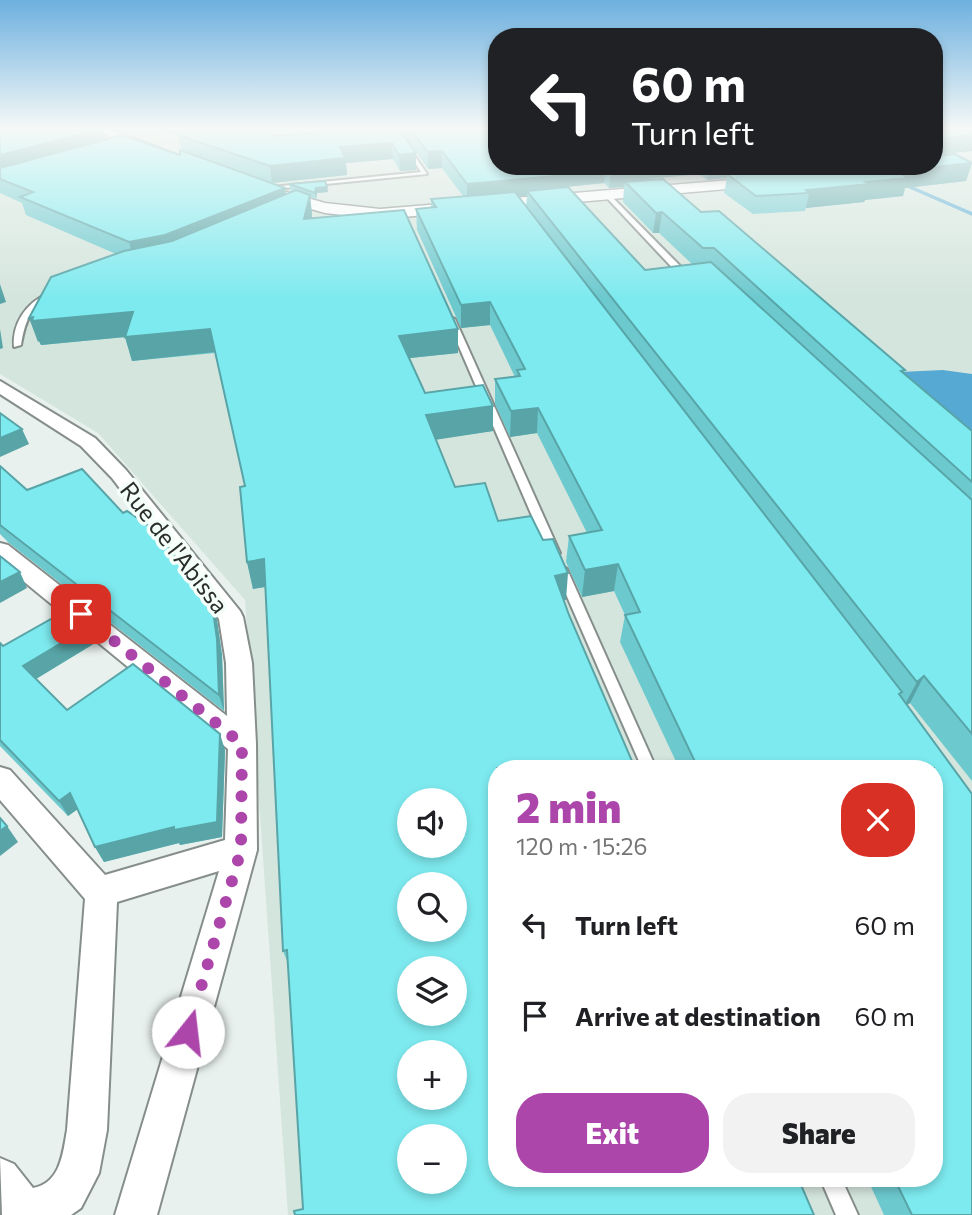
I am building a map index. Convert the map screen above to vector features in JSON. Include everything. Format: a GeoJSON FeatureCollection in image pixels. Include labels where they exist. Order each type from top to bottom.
{"type":"FeatureCollection","features":[{"type":"Feature","properties":{"kind":"street"},"geometry":{"type":"LineString","coordinates":[[255,186],[298,207],[407,219],[720,186]]}},
{"type":"Feature","properties":{"kind":"street","name":"Rue de l'Abissa"},"geometry":{"type":"LineString","coordinates":[[0,386],[88,442],[119,474],[231,617],[239,663],[242,744],[241,850],[136,1215]]}},
{"type":"Feature","properties":{"kind":"street"},"geometry":{"type":"LineString","coordinates":[[0,550],[242,744]]}},
{"type":"Feature","properties":{"kind":"street"},"geometry":{"type":"LineString","coordinates":[[0,779],[95,888],[98,979],[87,1130],[79,1173],[66,1193],[40,1210],[0,1178]]}},
{"type":"Feature","properties":{"kind":"street"},"geometry":{"type":"LineString","coordinates":[[95,888],[241,850]]}},
{"type":"Feature","properties":{"kind":"lane"},"geometry":{"type":"LineString","coordinates":[[608,196],[683,276],[694,275]]}},
{"type":"Feature","properties":{"kind":"lane"},"geometry":{"type":"LineString","coordinates":[[17,345],[20,326],[26,312],[42,298],[54,295]]}},
{"type":"Feature","properties":{"kind":"lane"},"geometry":{"type":"LineString","coordinates":[[449,314],[645,760]]}},
{"type":"Feature","properties":{"kind":"lane"},"geometry":{"type":"LineString","coordinates":[[834,1187],[846,1215]]}},
{"type":"Feature","properties":{"kind":"shaded area"},"geometry":{"type":"Polygon","coordinates":[[[0,186],[972,186],[972,374],[943,370],[972,461],[972,1215],[288,1215],[245,600],[98,433],[0,374],[0,186]]]}},
{"type":"Feature","properties":{"kind":"water"},"geometry":{"type":"Polygon","coordinates":[[[943,370],[972,374],[972,461],[900,372],[943,370]]]}},
{"type":"Feature","properties":{"kind":"building"},"geometry":{"type":"Polygon","coordinates":[[[17,186],[279,186],[285,188],[165,235],[129,242],[20,197],[33,192],[17,186]]]}},
{"type":"Feature","properties":{"kind":"building"},"geometry":{"type":"Polygon","coordinates":[[[294,186],[327,186],[316,188],[315,193],[294,186]]]}},
{"type":"Feature","properties":{"kind":"building"},"geometry":{"type":"Polygon","coordinates":[[[629,186],[671,186],[701,212],[719,211],[972,431],[972,482],[714,248],[703,248],[662,212],[656,213],[629,186]]]}},
{"type":"Feature","properties":{"kind":"building"},"geometry":{"type":"Polygon","coordinates":[[[742,186],[852,186],[806,190],[809,193],[756,196],[742,186]]]}},
{"type":"Feature","properties":{"kind":"building"},"geometry":{"type":"Polygon","coordinates":[[[568,187],[645,270],[711,262],[972,500],[972,734],[924,676],[917,682],[527,191],[568,187]]]}},
{"type":"Feature","properties":{"kind":"building"},"geometry":{"type":"Polygon","coordinates":[[[296,190],[310,195],[304,219],[404,210],[458,329],[399,336],[425,393],[483,385],[493,406],[426,415],[455,487],[485,483],[498,521],[531,516],[543,540],[553,539],[568,573],[555,576],[632,760],[488,760],[488,1187],[802,1187],[814,1215],[295,1215],[294,1211],[303,1209],[287,950],[283,951],[264,559],[247,562],[240,487],[245,486],[210,329],[125,337],[133,312],[32,321],[33,317],[29,318],[51,277],[124,251],[172,241],[296,190]]]}},
{"type":"Feature","properties":{"kind":"building"},"geometry":{"type":"Polygon","coordinates":[[[515,192],[902,692],[899,694],[972,794],[972,1215],[912,1215],[898,1187],[943,1187],[943,760],[694,760],[625,615],[640,612],[618,564],[585,570],[569,536],[602,530],[538,408],[511,411],[495,379],[520,376],[517,370],[525,369],[490,302],[461,305],[416,209],[436,207],[431,199],[515,192]]]}},
{"type":"Feature","properties":{"kind":"building"},"geometry":{"type":"Polygon","coordinates":[[[0,413],[22,429],[0,438],[0,413]]]}},
{"type":"Feature","properties":{"kind":"building"},"geometry":{"type":"Polygon","coordinates":[[[0,466],[27,490],[82,469],[123,513],[127,511],[155,530],[212,604],[217,639],[219,695],[0,525],[0,466]]]}},
{"type":"Feature","properties":{"kind":"building"},"geometry":{"type":"Polygon","coordinates":[[[0,556],[20,572],[0,582],[0,556]]]}},
{"type":"Feature","properties":{"kind":"building"},"geometry":{"type":"Polygon","coordinates":[[[67,610],[88,627],[23,666],[67,710],[133,664],[220,734],[217,822],[174,830],[174,827],[95,847],[70,793],[59,801],[0,740],[0,643],[3,646],[67,610]]]}},
{"type":"Feature","properties":{"kind":"building"},"geometry":{"type":"Polygon","coordinates":[[[0,818],[7,826],[0,831],[0,818]]]}},
{"type":"Feature","properties":{"kind":"waterway"},"geometry":{"type":"LineString","coordinates":[[907,186],[972,214]]}},
{"type":"Feature","properties":{"kind":"route"},"geometry":{"type":"LineString","coordinates":[[81,614],[242,744],[241,850],[188,1032]]}}]}
